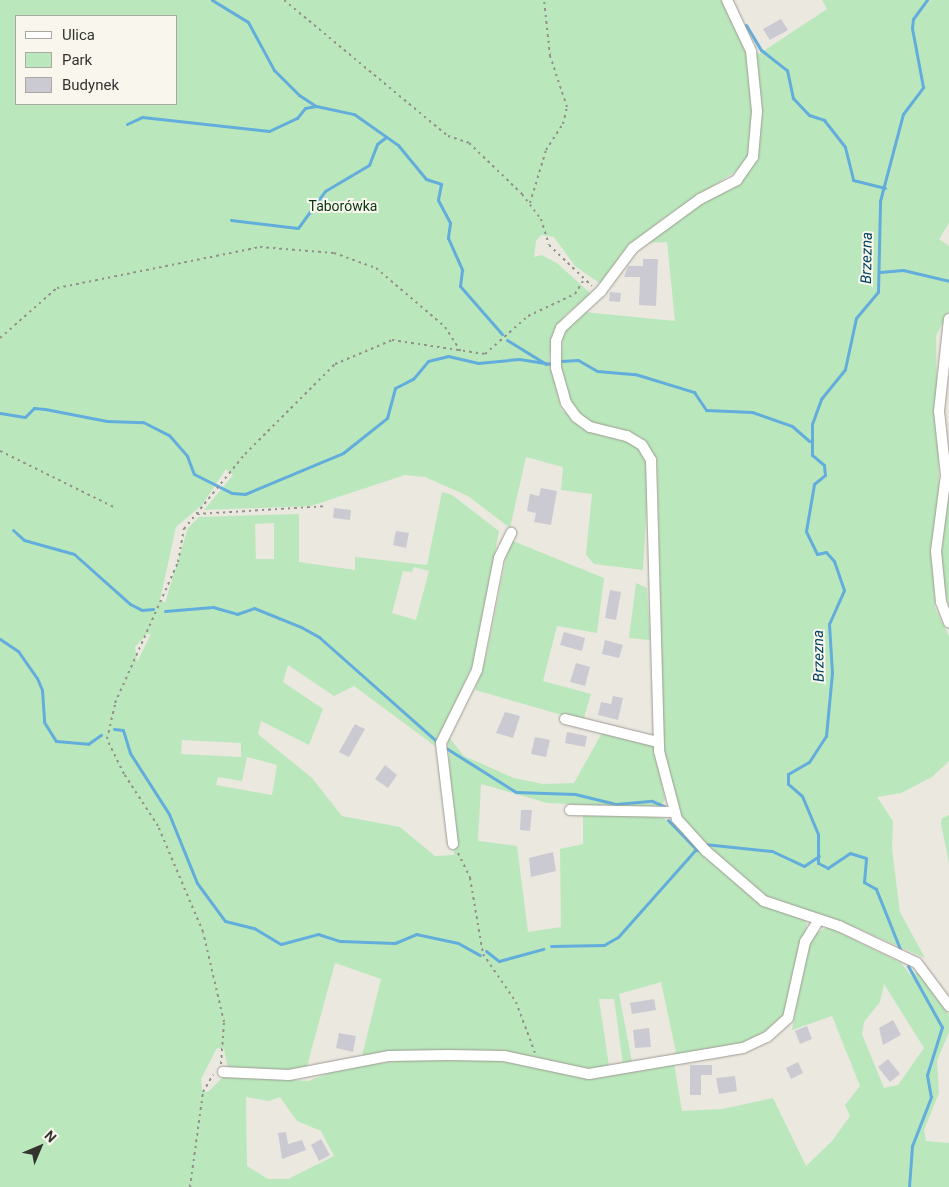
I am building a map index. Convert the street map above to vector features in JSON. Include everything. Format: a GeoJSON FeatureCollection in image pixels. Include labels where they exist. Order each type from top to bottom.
{"type":"FeatureCollection","features":[{"type":"Feature","properties":{"kind":"street"},"geometry":{"type":"LineString","coordinates":[[727,0],[751,51],[758,111],[753,158],[737,180],[643,239],[601,292],[561,328],[556,341],[556,368],[566,404],[576,417],[590,426],[627,436],[642,445],[651,460],[658,742],[673,812],[706,851],[764,901],[858,933],[917,963],[949,1006]]}},
{"type":"Feature","properties":{"kind":"street"},"geometry":{"type":"LineString","coordinates":[[949,319],[939,411],[946,475],[936,551],[941,602],[949,623]]}},
{"type":"Feature","properties":{"kind":"street"},"geometry":{"type":"LineString","coordinates":[[453,844],[441,743],[476,670],[499,558],[511,533]]}},
{"type":"Feature","properties":{"kind":"street"},"geometry":{"type":"LineString","coordinates":[[565,719],[658,742]]}},
{"type":"Feature","properties":{"kind":"street"},"geometry":{"type":"LineString","coordinates":[[570,810],[673,812]]}},
{"type":"Feature","properties":{"kind":"street"},"geometry":{"type":"LineString","coordinates":[[223,1072],[289,1075],[361,1060],[418,1055],[504,1056],[571,1073],[611,1072],[758,1043],[788,1018],[805,942],[819,920]]}},
{"type":"Feature","properties":{"kind":"path"},"geometry":{"type":"LineString","coordinates":[[284,0],[448,136],[469,143],[530,203],[549,245],[583,281],[601,292]]}},
{"type":"Feature","properties":{"kind":"path"},"geometry":{"type":"LineString","coordinates":[[530,203],[546,150],[563,124],[567,107],[550,56],[544,0]]}},
{"type":"Feature","properties":{"kind":"path"},"geometry":{"type":"LineString","coordinates":[[0,338],[57,288],[260,246],[334,253],[376,268],[445,327],[462,353]]}},
{"type":"Feature","properties":{"kind":"path"},"geometry":{"type":"LineString","coordinates":[[190,1187],[203,1092],[210,1077],[223,1072],[219,1058],[224,1022],[203,932],[158,826],[107,739],[115,703],[178,562],[184,529],[245,454],[335,364],[392,340],[462,353],[491,350],[528,316],[575,294],[583,281]]}},
{"type":"Feature","properties":{"kind":"path"},"geometry":{"type":"LineString","coordinates":[[0,451],[114,507]]}},
{"type":"Feature","properties":{"kind":"path"},"geometry":{"type":"LineString","coordinates":[[197,514],[326,506]]}},
{"type":"Feature","properties":{"kind":"path"},"geometry":{"type":"LineString","coordinates":[[453,844],[470,878],[484,954],[516,1002],[539,1064]]}},
{"type":"Feature","properties":{"kind":"green space","name":"Taborówka"},"geometry":{"type":"Polygon","coordinates":[[[0,0],[722,0],[745,45],[759,54],[827,9],[822,0],[949,0],[949,223],[939,239],[949,246],[949,311],[936,336],[939,490],[933,562],[935,608],[949,636],[949,761],[932,777],[901,793],[877,797],[893,821],[892,849],[900,912],[925,958],[850,925],[769,899],[700,839],[677,811],[664,763],[657,459],[641,438],[588,421],[573,409],[560,367],[564,330],[584,312],[675,321],[667,242],[643,243],[698,203],[738,182],[752,167],[742,167],[665,217],[629,245],[601,284],[575,266],[554,237],[541,235],[536,241],[534,257],[542,255],[558,264],[591,294],[565,315],[554,336],[549,358],[561,409],[589,430],[637,445],[645,455],[649,469],[643,570],[594,564],[586,555],[592,494],[561,490],[563,467],[526,457],[510,528],[468,496],[425,477],[405,475],[311,506],[204,510],[233,475],[226,469],[202,505],[176,527],[160,600],[165,603],[188,528],[199,517],[299,514],[299,562],[355,570],[355,557],[427,565],[442,492],[452,495],[499,531],[475,660],[435,746],[354,686],[334,696],[288,665],[283,682],[323,709],[309,745],[261,721],[258,734],[312,778],[342,816],[400,827],[435,856],[454,855],[448,736],[464,756],[514,778],[543,784],[574,783],[603,731],[655,745],[665,800],[659,808],[547,803],[481,784],[478,841],[517,846],[528,932],[561,927],[560,849],[583,844],[583,811],[664,818],[756,901],[805,920],[807,925],[783,1017],[766,1035],[733,1046],[668,1057],[676,1052],[661,982],[619,994],[633,1067],[588,1071],[541,1061],[507,1060],[594,1079],[674,1063],[682,1111],[722,1109],[773,1098],[806,1166],[832,1141],[850,1116],[845,1105],[860,1086],[832,1016],[792,1030],[808,947],[814,934],[828,927],[901,963],[913,978],[913,972],[920,973],[949,1015],[949,1032],[937,1061],[939,1093],[924,1130],[926,1141],[949,1143],[949,1187],[0,1187],[0,0]],[[274,523],[255,524],[256,559],[274,559],[274,523]],[[414,567],[412,572],[403,571],[392,613],[416,620],[429,571],[414,567]],[[147,634],[135,647],[137,662],[151,634],[147,634]],[[182,740],[181,754],[241,757],[241,743],[182,740]],[[247,757],[242,781],[218,777],[216,785],[272,795],[277,765],[247,757]],[[335,963],[306,1070],[228,1069],[224,1049],[217,1048],[201,1079],[202,1091],[208,1092],[224,1076],[308,1081],[346,1067],[407,1060],[505,1060],[362,1056],[381,979],[335,963]],[[884,984],[880,1002],[864,1022],[862,1034],[884,1088],[898,1085],[924,1048],[884,984]],[[599,999],[609,1066],[623,1064],[614,999],[599,999]],[[246,1097],[247,1166],[268,1179],[288,1179],[334,1156],[321,1131],[297,1121],[280,1097],[269,1101],[246,1097]]]}},
{"type":"Feature","properties":{"kind":"green space"},"geometry":{"type":"Polygon","coordinates":[[[949,465],[949,608],[940,566],[949,465]]]}},
{"type":"Feature","properties":{"kind":"green space"},"geometry":{"type":"Polygon","coordinates":[[[513,541],[604,578],[597,633],[557,626],[543,681],[591,694],[583,721],[475,690],[486,658],[509,544],[513,541]]]}},
{"type":"Feature","properties":{"kind":"green space"},"geometry":{"type":"Polygon","coordinates":[[[636,583],[647,588],[650,640],[629,638],[636,583]]]}},
{"type":"Feature","properties":{"kind":"green space"},"geometry":{"type":"Polygon","coordinates":[[[949,815],[949,863],[941,824],[942,818],[949,815]]]}},
{"type":"Feature","properties":{"kind":"building"},"geometry":{"type":"Polygon","coordinates":[[[781,19],[788,30],[770,40],[763,29],[781,19]]]}},
{"type":"Feature","properties":{"kind":"building"},"geometry":{"type":"Polygon","coordinates":[[[643,259],[658,259],[656,306],[639,305],[640,277],[624,277],[628,266],[643,266],[643,259]]]}},
{"type":"Feature","properties":{"kind":"building"},"geometry":{"type":"Polygon","coordinates":[[[610,292],[621,293],[620,302],[609,301],[610,292]]]}},
{"type":"Feature","properties":{"kind":"building"},"geometry":{"type":"Polygon","coordinates":[[[541,488],[557,491],[551,525],[534,522],[536,513],[527,511],[530,494],[539,496],[541,488]]]}},
{"type":"Feature","properties":{"kind":"building"},"geometry":{"type":"Polygon","coordinates":[[[334,508],[351,510],[350,520],[333,518],[334,508]]]}},
{"type":"Feature","properties":{"kind":"building"},"geometry":{"type":"Polygon","coordinates":[[[396,531],[409,533],[406,548],[393,545],[396,531]]]}},
{"type":"Feature","properties":{"kind":"building"},"geometry":{"type":"Polygon","coordinates":[[[610,590],[621,592],[616,620],[605,618],[610,590]]]}},
{"type":"Feature","properties":{"kind":"building"},"geometry":{"type":"Polygon","coordinates":[[[564,632],[585,638],[582,651],[560,645],[564,632]]]}},
{"type":"Feature","properties":{"kind":"building"},"geometry":{"type":"Polygon","coordinates":[[[605,640],[623,645],[619,658],[602,654],[605,640]]]}},
{"type":"Feature","properties":{"kind":"building"},"geometry":{"type":"Polygon","coordinates":[[[576,663],[590,667],[585,686],[570,682],[576,663]]]}},
{"type":"Feature","properties":{"kind":"building"},"geometry":{"type":"Polygon","coordinates":[[[613,696],[623,698],[618,720],[598,715],[601,702],[611,704],[613,696]]]}},
{"type":"Feature","properties":{"kind":"building"},"geometry":{"type":"Polygon","coordinates":[[[505,712],[520,716],[513,738],[496,733],[505,712]]]}},
{"type":"Feature","properties":{"kind":"building"},"geometry":{"type":"Polygon","coordinates":[[[355,724],[365,729],[349,757],[339,752],[355,724]]]}},
{"type":"Feature","properties":{"kind":"building"},"geometry":{"type":"Polygon","coordinates":[[[567,732],[587,736],[585,747],[565,743],[567,732]]]}},
{"type":"Feature","properties":{"kind":"building"},"geometry":{"type":"Polygon","coordinates":[[[535,737],[550,740],[546,757],[531,754],[535,737]]]}},
{"type":"Feature","properties":{"kind":"building"},"geometry":{"type":"Polygon","coordinates":[[[385,765],[397,775],[388,788],[375,779],[385,765]]]}},
{"type":"Feature","properties":{"kind":"building"},"geometry":{"type":"Polygon","coordinates":[[[521,810],[532,810],[530,831],[520,830],[521,810]]]}},
{"type":"Feature","properties":{"kind":"building"},"geometry":{"type":"Polygon","coordinates":[[[553,852],[556,871],[531,877],[529,858],[553,852]]]}},
{"type":"Feature","properties":{"kind":"building"},"geometry":{"type":"Polygon","coordinates":[[[654,999],[656,1010],[632,1014],[630,1003],[654,999]]]}},
{"type":"Feature","properties":{"kind":"building"},"geometry":{"type":"Polygon","coordinates":[[[893,1020],[901,1035],[883,1045],[879,1028],[893,1020]]]}},
{"type":"Feature","properties":{"kind":"building"},"geometry":{"type":"Polygon","coordinates":[[[807,1026],[812,1039],[800,1044],[795,1031],[807,1026]]]}},
{"type":"Feature","properties":{"kind":"building"},"geometry":{"type":"Polygon","coordinates":[[[649,1028],[651,1047],[635,1048],[633,1030],[649,1028]]]}},
{"type":"Feature","properties":{"kind":"building"},"geometry":{"type":"Polygon","coordinates":[[[339,1033],[356,1036],[353,1052],[336,1048],[339,1033]]]}},
{"type":"Feature","properties":{"kind":"building"},"geometry":{"type":"Polygon","coordinates":[[[888,1059],[900,1074],[890,1082],[878,1067],[888,1059]]]}},
{"type":"Feature","properties":{"kind":"building"},"geometry":{"type":"Polygon","coordinates":[[[798,1062],[803,1073],[791,1079],[786,1068],[798,1062]]]}},
{"type":"Feature","properties":{"kind":"building"},"geometry":{"type":"Polygon","coordinates":[[[690,1065],[712,1065],[712,1075],[701,1075],[701,1095],[690,1095],[690,1065]]]}},
{"type":"Feature","properties":{"kind":"building"},"geometry":{"type":"Polygon","coordinates":[[[735,1076],[737,1091],[719,1094],[716,1078],[735,1076]]]}},
{"type":"Feature","properties":{"kind":"building"},"geometry":{"type":"Polygon","coordinates":[[[286,1132],[288,1144],[302,1140],[306,1150],[282,1159],[278,1133],[286,1132]]]}},
{"type":"Feature","properties":{"kind":"building"},"geometry":{"type":"Polygon","coordinates":[[[321,1139],[330,1155],[319,1161],[311,1145],[321,1139]]]}},
{"type":"Feature","properties":{"kind":"waterway"},"geometry":{"type":"LineString","coordinates":[[212,0],[248,22],[274,70],[299,95],[316,106],[354,114],[398,145],[426,179],[441,184],[438,200],[450,223],[448,238],[462,270],[460,286],[502,334]]}},
{"type":"Feature","properties":{"kind":"waterway","name":"Brzezna"},"geometry":{"type":"LineString","coordinates":[[900,949],[876,889],[864,882],[866,858],[850,853],[828,868],[818,863],[818,834],[802,796],[788,784],[788,774],[809,762],[826,736],[832,673],[829,624],[844,590],[834,561],[826,552],[817,554],[806,531],[814,484],[825,475],[824,465],[812,455],[812,424],[821,399],[845,369],[856,318],[878,292],[880,201],[903,114],[923,87],[912,28],[913,19],[927,0]]}},
{"type":"Feature","properties":{"kind":"waterway"},"geometry":{"type":"LineString","coordinates":[[746,25],[761,50],[787,70],[793,98],[809,115],[824,120],[845,147],[853,180],[885,188]]}},
{"type":"Feature","properties":{"kind":"waterway"},"geometry":{"type":"LineString","coordinates":[[127,124],[142,117],[269,131],[297,118],[305,108],[316,106]]}},
{"type":"Feature","properties":{"kind":"waterway"},"geometry":{"type":"LineString","coordinates":[[231,220],[298,228],[325,191],[369,165],[377,144],[386,137]]}},
{"type":"Feature","properties":{"kind":"waterway"},"geometry":{"type":"LineString","coordinates":[[880,272],[903,270],[949,281]]}},
{"type":"Feature","properties":{"kind":"waterway"},"geometry":{"type":"LineString","coordinates":[[507,340],[546,364]]}},
{"type":"Feature","properties":{"kind":"waterway"},"geometry":{"type":"LineString","coordinates":[[0,413],[25,417],[34,408],[107,421],[143,422],[169,435],[187,456],[194,474],[232,493],[245,494],[343,453],[387,418],[395,388],[413,379],[428,361],[448,356],[478,363],[519,359],[550,364]]}},
{"type":"Feature","properties":{"kind":"waterway"},"geometry":{"type":"LineString","coordinates":[[561,361],[578,360],[597,371],[635,374],[694,392],[706,410],[752,412],[792,426],[809,441]]}},
{"type":"Feature","properties":{"kind":"waterway"},"geometry":{"type":"LineString","coordinates":[[13,530],[24,540],[74,554],[130,604],[142,610],[153,609]]}},
{"type":"Feature","properties":{"kind":"waterway"},"geometry":{"type":"LineString","coordinates":[[165,611],[213,607],[237,614],[254,608],[301,627],[319,637],[436,741]]}},
{"type":"Feature","properties":{"kind":"waterway"},"geometry":{"type":"LineString","coordinates":[[0,639],[18,651],[37,678],[42,690],[44,722],[56,741],[88,744],[101,735]]}},
{"type":"Feature","properties":{"kind":"waterway"},"geometry":{"type":"LineString","coordinates":[[114,729],[123,730],[130,753],[169,814],[197,883],[225,921],[254,928],[281,944],[318,934],[340,941],[395,943],[416,934],[458,943],[480,955]]}},
{"type":"Feature","properties":{"kind":"waterway"},"geometry":{"type":"LineString","coordinates":[[446,748],[516,792],[575,794],[616,804],[652,801],[664,806]]}},
{"type":"Feature","properties":{"kind":"waterway"},"geometry":{"type":"LineString","coordinates":[[668,820],[697,850]]}},
{"type":"Feature","properties":{"kind":"waterway"},"geometry":{"type":"LineString","coordinates":[[704,844],[772,851],[804,866],[819,856]]}},
{"type":"Feature","properties":{"kind":"waterway"},"geometry":{"type":"LineString","coordinates":[[551,946],[604,945],[618,937],[696,849]]}},
{"type":"Feature","properties":{"kind":"waterway"},"geometry":{"type":"LineString","coordinates":[[486,951],[499,961],[543,949]]}},
{"type":"Feature","properties":{"kind":"waterway","name":"Brzezna"},"geometry":{"type":"LineString","coordinates":[[908,966],[942,1027],[927,1075],[931,1097],[912,1146],[909,1187]]}}]}
